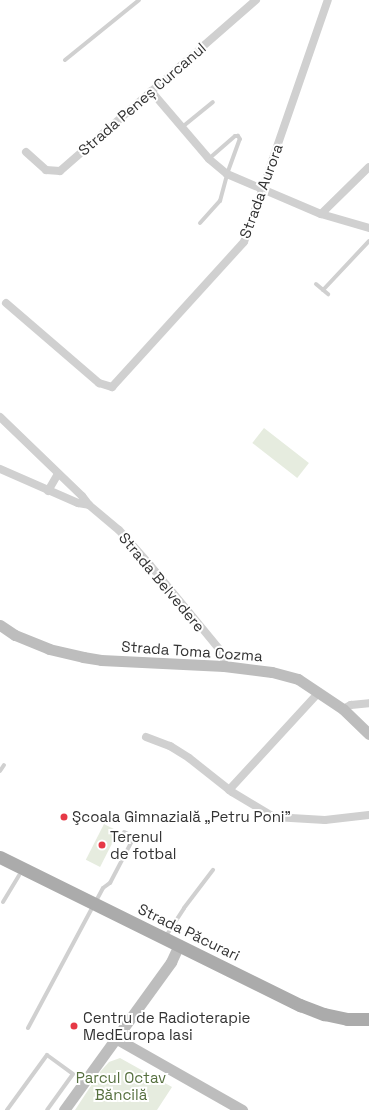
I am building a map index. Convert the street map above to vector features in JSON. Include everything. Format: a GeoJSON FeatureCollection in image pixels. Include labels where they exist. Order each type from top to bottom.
{"type":"FeatureCollection","features":[{"type":"Feature","properties":{"kind":"main road","name":"Strada Păcurari"},"geometry":{"type":"LineString","coordinates":[[0,857],[93,907],[295,1011],[321,1022],[346,1027],[369,1027]]}},
{"type":"Feature","properties":{"kind":"main road","name":"Strada Păcurari"},"geometry":{"type":"LineString","coordinates":[[0,867],[165,938],[177,949],[300,1005],[324,1014],[347,1019],[369,1019]]}},
{"type":"Feature","properties":{"kind":"street","name":"Strada Peneș Curcanul"},"geometry":{"type":"LineString","coordinates":[[26,152],[46,170],[60,171],[256,0]]}},
{"type":"Feature","properties":{"kind":"street","name":"Strada Aurora"},"geometry":{"type":"LineString","coordinates":[[6,303],[99,383],[112,387],[244,242],[328,0]]}},
{"type":"Feature","properties":{"kind":"street"},"geometry":{"type":"LineString","coordinates":[[151,91],[209,159],[227,174],[263,188],[321,214],[369,228]]}},
{"type":"Feature","properties":{"kind":"street"},"geometry":{"type":"LineString","coordinates":[[321,214],[369,167]]}},
{"type":"Feature","properties":{"kind":"street","name":"Strada Belvedere"},"geometry":{"type":"LineString","coordinates":[[0,417],[82,496],[89,505],[119,530],[221,652],[224,657],[224,666]]}},
{"type":"Feature","properties":{"kind":"street"},"geometry":{"type":"LineString","coordinates":[[0,469],[78,503],[89,505]]}},
{"type":"Feature","properties":{"kind":"street"},"geometry":{"type":"LineString","coordinates":[[48,490],[58,474]]}},
{"type":"Feature","properties":{"kind":"street","name":"Strada Toma Cozma"},"geometry":{"type":"LineString","coordinates":[[0,625],[15,635],[49,648],[83,657],[101,660],[224,666],[260,670],[298,679],[343,709],[369,734]]}},
{"type":"Feature","properties":{"kind":"street"},"geometry":{"type":"LineString","coordinates":[[229,790],[319,692]]}},
{"type":"Feature","properties":{"kind":"street"},"geometry":{"type":"LineString","coordinates":[[343,709],[351,705],[369,703]]}},
{"type":"Feature","properties":{"kind":"street"},"geometry":{"type":"LineString","coordinates":[[146,737],[170,746],[189,758],[229,790],[269,815],[280,818],[325,820],[369,815]]}},
{"type":"Feature","properties":{"kind":"street"},"geometry":{"type":"LineString","coordinates":[[64,1110],[117,1039],[171,962],[177,949]]}},
{"type":"Feature","properties":{"kind":"street"},"geometry":{"type":"LineString","coordinates":[[117,1039],[242,1110]]}},
{"type":"Feature","properties":{"kind":"lane"},"geometry":{"type":"LineString","coordinates":[[65,60],[138,0]]}},
{"type":"Feature","properties":{"kind":"lane"},"geometry":{"type":"LineString","coordinates":[[181,128],[212,102]]}},
{"type":"Feature","properties":{"kind":"lane"},"geometry":{"type":"LineString","coordinates":[[200,223],[220,201],[227,174],[240,139],[238,136],[235,136],[209,159]]}},
{"type":"Feature","properties":{"kind":"lane"},"geometry":{"type":"LineString","coordinates":[[323,290],[369,241]]}},
{"type":"Feature","properties":{"kind":"lane"},"geometry":{"type":"LineString","coordinates":[[316,284],[328,294]]}},
{"type":"Feature","properties":{"kind":"lane"},"geometry":{"type":"LineString","coordinates":[[0,771],[4,765]]}},
{"type":"Feature","properties":{"kind":"lane"},"geometry":{"type":"LineString","coordinates":[[28,1028],[103,888],[110,883],[134,837],[124,832]]}},
{"type":"Feature","properties":{"kind":"lane"},"geometry":{"type":"LineString","coordinates":[[165,938],[184,908],[213,870]]}},
{"type":"Feature","properties":{"kind":"lane"},"geometry":{"type":"LineString","coordinates":[[3,902],[19,875]]}},
{"type":"Feature","properties":{"kind":"lane"},"geometry":{"type":"LineString","coordinates":[[7,1110],[47,1055],[73,1074],[47,1110]]}},
{"type":"Feature","properties":{"kind":"green space"},"geometry":{"type":"Polygon","coordinates":[[[264,428],[309,463],[297,478],[252,443],[264,428]]]}},
{"type":"Feature","properties":{"kind":"green space","name":"Terenul de fotbal"},"geometry":{"type":"Polygon","coordinates":[[[104,824],[118,831],[100,867],[86,860],[104,824]]]}},
{"type":"Feature","properties":{"kind":"green space","name":"Parcul Octav Băncilă"},"geometry":{"type":"Polygon","coordinates":[[[120,1058],[172,1087],[157,1110],[75,1110],[100,1072],[109,1062],[120,1058]]]}},
{"type":"Feature","properties":{"kind":"place","name":"Şcoala Gimnazială „Petru Poni”"},"geometry":{"type":"Point","coordinates":[64,817]}},
{"type":"Feature","properties":{"kind":"place","name":"Terenul de fotbal"},"geometry":{"type":"Point","coordinates":[102,845]}},
{"type":"Feature","properties":{"kind":"place","name":"Centru de Radioterapie MedEuropa Iasi"},"geometry":{"type":"Point","coordinates":[74,1026]}}]}
